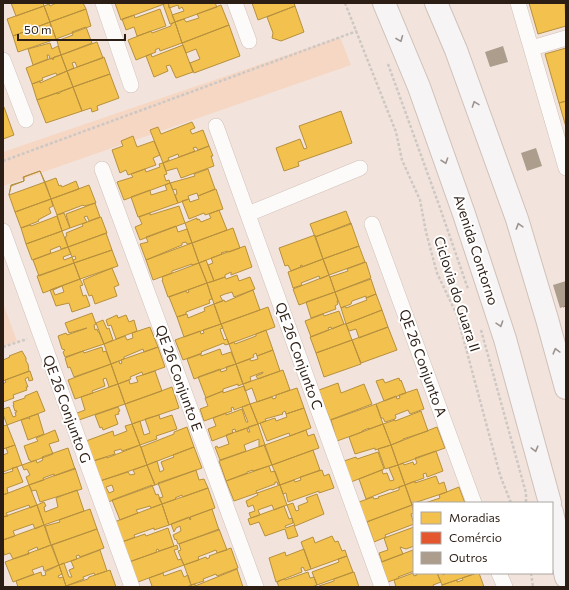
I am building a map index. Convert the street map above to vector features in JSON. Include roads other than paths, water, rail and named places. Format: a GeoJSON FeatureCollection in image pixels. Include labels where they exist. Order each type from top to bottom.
{"type":"FeatureCollection","features":[{"type":"Feature","properties":{"kind":"main road","name":"Avenida Contorno"},"geometry":{"type":"LineString","coordinates":[[384,3],[419,87],[505,339],[550,502]]}},
{"type":"Feature","properties":{"kind":"main road"},"geometry":{"type":"LineString","coordinates":[[436,3],[456,50],[517,219],[566,388]]}},
{"type":"Feature","properties":{"kind":"main road"},"geometry":{"type":"LineString","coordinates":[[553,512],[566,508]]}},
{"type":"Feature","properties":{"kind":"main road"},"geometry":{"type":"LineString","coordinates":[[553,517],[566,577]]}},
{"type":"Feature","properties":{"kind":"street"},"geometry":{"type":"LineString","coordinates":[[103,3],[131,85]]}},
{"type":"Feature","properties":{"kind":"street"},"geometry":{"type":"LineString","coordinates":[[235,3],[249,40]]}},
{"type":"Feature","properties":{"kind":"street"},"geometry":{"type":"LineString","coordinates":[[518,3],[566,166]]}},
{"type":"Feature","properties":{"kind":"street"},"geometry":{"type":"LineString","coordinates":[[532,48],[566,38]]}},
{"type":"Feature","properties":{"kind":"street"},"geometry":{"type":"LineString","coordinates":[[3,60],[26,120]]}},
{"type":"Feature","properties":{"kind":"street","name":"QE 26 Conjunto C"},"geometry":{"type":"LineString","coordinates":[[216,126],[382,587]]}},
{"type":"Feature","properties":{"kind":"street"},"geometry":{"type":"LineString","coordinates":[[248,214],[360,168]]}},
{"type":"Feature","properties":{"kind":"street","name":"QE 26 Conjunto E"},"geometry":{"type":"LineString","coordinates":[[102,169],[256,587]]}},
{"type":"Feature","properties":{"kind":"street","name":"QE 26 Conjunto A"},"geometry":{"type":"LineString","coordinates":[[372,224],[474,502]]}},
{"type":"Feature","properties":{"kind":"street","name":"QE 26 Conjunto G"},"geometry":{"type":"LineString","coordinates":[[3,232],[132,587]]}},
{"type":"Feature","properties":{"kind":"street"},"geometry":{"type":"LineString","coordinates":[[500,574],[505,587]]}},
{"type":"Feature","properties":{"kind":"street"},"geometry":{"type":"LineString","coordinates":[[564,587],[566,583]]}}]}
